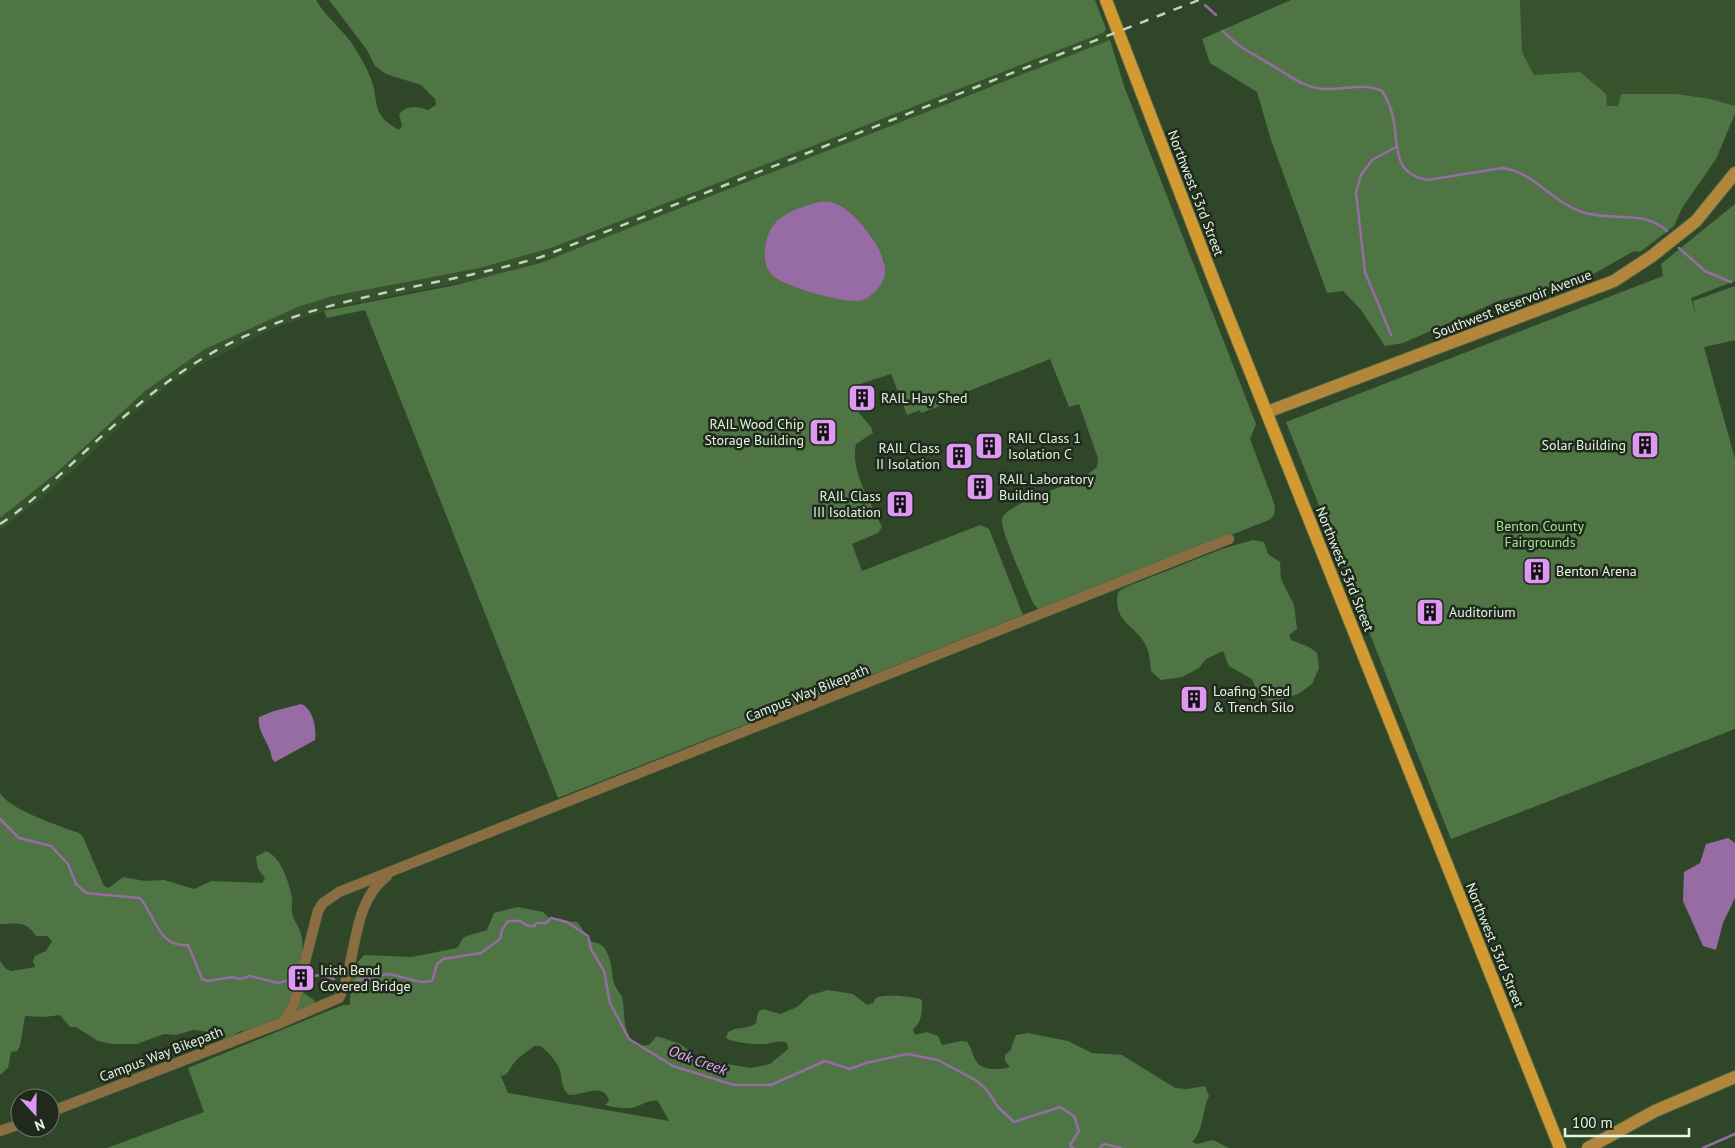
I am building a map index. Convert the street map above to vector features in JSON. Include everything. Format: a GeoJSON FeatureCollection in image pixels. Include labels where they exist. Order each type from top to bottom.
{"type":"FeatureCollection","features":[{"type":"Feature","properties":{"kind":"main road","name":"Northwest 53rd Street"},"geometry":{"type":"LineString","coordinates":[[1106,0],[1267,412],[1560,1148]]}},
{"type":"Feature","properties":{"kind":"main road","name":"Southwest Reservoir Avenue"},"geometry":{"type":"LineString","coordinates":[[1267,412],[1614,281],[1652,256],[1696,221],[1735,173]]}},
{"type":"Feature","properties":{"kind":"main road"},"geometry":{"type":"LineString","coordinates":[[1588,1148],[1655,1111],[1735,1077]]}},
{"type":"Feature","properties":{"kind":"street","name":"Campus Way Bikepath"},"geometry":{"type":"LineString","coordinates":[[283,1022],[290,1013],[298,991],[314,922],[323,903],[339,892],[1229,539]]}},
{"type":"Feature","properties":{"kind":"street","name":"Campus Way Bikepath"},"geometry":{"type":"LineString","coordinates":[[60,1108],[283,1022],[339,998],[357,930],[366,906],[381,881],[394,871]]}},
{"type":"Feature","properties":{"kind":"shaded area"},"geometry":{"type":"Polygon","coordinates":[[[1520,0],[1735,0],[1735,106],[1711,99],[1676,94],[1621,94],[1618,106],[1606,106],[1580,72],[1534,75],[1522,52],[1520,0]]]}},
{"type":"Feature","properties":{"kind":"shaded area"},"geometry":{"type":"Polygon","coordinates":[[[1106,29],[1110,40],[1091,49],[965,96],[579,249],[498,275],[337,307],[274,328],[196,367],[165,388],[134,413],[52,490],[0,530],[0,518],[54,475],[145,391],[205,349],[242,331],[298,307],[333,296],[480,268],[551,248],[1103,33],[1106,29]]]}},
{"type":"Feature","properties":{"kind":"shaded area"},"geometry":{"type":"Polygon","coordinates":[[[815,203],[834,203],[842,207],[860,222],[881,254],[885,273],[883,281],[865,299],[858,301],[832,298],[802,290],[778,280],[768,270],[765,250],[770,231],[788,213],[815,203]]]}},
{"type":"Feature","properties":{"kind":"shaded area"},"geometry":{"type":"Polygon","coordinates":[[[301,704],[309,710],[313,719],[315,740],[275,762],[272,759],[260,728],[259,717],[301,704]]]}},
{"type":"Feature","properties":{"kind":"shaded area"},"geometry":{"type":"Polygon","coordinates":[[[1728,838],[1735,843],[1735,898],[1723,923],[1716,950],[1703,946],[1683,901],[1684,872],[1700,863],[1706,844],[1728,838]]]}},
{"type":"Feature","properties":{"kind":"green space"},"geometry":{"type":"Polygon","coordinates":[[[0,0],[316,0],[355,48],[368,71],[380,113],[384,119],[399,130],[402,126],[399,114],[402,111],[412,107],[428,110],[436,105],[435,99],[421,85],[386,74],[375,66],[367,50],[329,0],[1095,0],[1106,29],[1103,33],[551,248],[480,268],[333,296],[298,307],[205,349],[145,391],[54,475],[0,518],[0,0]]]}},
{"type":"Feature","properties":{"kind":"green space"},"geometry":{"type":"Polygon","coordinates":[[[1291,0],[1520,0],[1522,52],[1534,75],[1580,72],[1606,94],[1607,106],[1618,106],[1621,94],[1676,94],[1711,99],[1735,106],[1735,114],[1716,159],[1682,208],[1674,226],[1640,252],[1634,251],[1588,277],[1501,300],[1403,343],[1385,346],[1361,310],[1343,291],[1327,293],[1271,140],[1257,92],[1210,63],[1202,39],[1291,0]]]}},
{"type":"Feature","properties":{"kind":"green space"},"geometry":{"type":"Polygon","coordinates":[[[1110,40],[1124,86],[1256,424],[1250,439],[1275,506],[1274,515],[1269,520],[1039,610],[1033,603],[1015,560],[1002,520],[1005,514],[1015,507],[1089,473],[1097,467],[1098,458],[1079,404],[1069,407],[1050,359],[956,396],[957,400],[921,413],[920,410],[907,415],[891,374],[851,387],[859,413],[871,427],[873,433],[856,444],[856,465],[863,487],[882,527],[878,533],[852,544],[862,571],[980,525],[989,529],[1023,615],[558,798],[365,310],[327,318],[324,311],[456,285],[540,263],[1110,40]],[[870,234],[803,288],[885,262],[870,234]]]}},
{"type":"Feature","properties":{"kind":"green space","name":"Benton County Fairgrounds"},"geometry":{"type":"Polygon","coordinates":[[[1735,204],[1735,281],[1691,298],[1696,316],[1693,301],[1735,286],[1735,340],[1704,347],[1735,459],[1735,729],[1451,839],[1286,422],[1663,276],[1661,264],[1735,204]]]}},
{"type":"Feature","properties":{"kind":"green space"},"geometry":{"type":"Polygon","coordinates":[[[1253,540],[1264,542],[1268,554],[1280,562],[1281,579],[1294,605],[1297,629],[1289,635],[1291,640],[1309,647],[1317,653],[1319,668],[1312,684],[1298,694],[1273,702],[1259,696],[1252,679],[1229,666],[1223,651],[1206,659],[1199,668],[1182,677],[1161,680],[1151,671],[1148,651],[1143,640],[1126,623],[1119,611],[1117,603],[1118,592],[1126,587],[1222,549],[1253,540]]]}},
{"type":"Feature","properties":{"kind":"green space"},"geometry":{"type":"Polygon","coordinates":[[[0,793],[13,805],[24,811],[79,833],[83,837],[104,886],[109,888],[123,877],[145,881],[164,880],[194,889],[212,881],[262,883],[265,878],[258,869],[256,857],[266,851],[271,854],[280,864],[289,885],[292,898],[292,913],[302,936],[303,966],[295,977],[296,986],[314,1000],[316,1005],[300,1014],[293,1005],[278,1018],[251,1033],[240,1031],[226,1040],[204,1031],[193,1030],[176,1035],[164,1034],[137,1044],[112,1044],[98,1041],[76,1027],[70,1027],[60,1015],[44,1017],[25,1016],[20,1046],[17,1051],[11,1052],[8,1068],[0,1075],[0,961],[6,969],[12,971],[35,967],[33,961],[35,956],[46,951],[52,941],[47,936],[36,936],[25,925],[0,924],[0,793]]]}},
{"type":"Feature","properties":{"kind":"green space"},"geometry":{"type":"Polygon","coordinates":[[[518,907],[543,912],[551,920],[577,922],[588,939],[602,945],[610,961],[617,990],[622,996],[628,1034],[637,1046],[649,1045],[657,1036],[680,1044],[701,1060],[751,1068],[770,1064],[788,1049],[787,1043],[784,1042],[763,1044],[734,1041],[726,1038],[731,1030],[750,1027],[756,1023],[758,1012],[763,1009],[780,1014],[797,1007],[810,995],[828,990],[853,994],[867,1005],[880,997],[912,997],[922,1000],[920,1020],[913,1029],[915,1035],[927,1032],[938,1036],[942,1045],[961,1041],[967,1042],[976,1061],[982,1067],[1002,1069],[1010,1067],[1005,1061],[1005,1055],[1010,1051],[1016,1035],[1028,1033],[1068,1041],[1092,1053],[1122,1055],[1175,1088],[1187,1089],[1205,1086],[1209,1096],[1199,1132],[1192,1142],[1197,1144],[1213,1140],[1229,1148],[107,1148],[204,1112],[188,1068],[343,1005],[350,1005],[352,969],[364,955],[412,957],[457,948],[464,937],[487,930],[494,913],[518,907]],[[534,1046],[517,1060],[507,1073],[502,1076],[500,1074],[508,1093],[669,1121],[658,1101],[650,1101],[634,1107],[618,1108],[605,1105],[609,1101],[603,1092],[592,1091],[569,1095],[563,1086],[558,1065],[540,1046],[534,1046]]]}},
{"type":"Feature","properties":{"kind":"waterway"},"geometry":{"type":"LineString","coordinates":[[1205,5],[1216,15]]}},
{"type":"Feature","properties":{"kind":"waterway"},"geometry":{"type":"LineString","coordinates":[[1223,31],[1245,49],[1296,80],[1310,86],[1325,89],[1368,87],[1382,91],[1392,114],[1397,148],[1402,165],[1416,177],[1428,180],[1502,168],[1524,175],[1561,201],[1582,212],[1593,215],[1648,220],[1658,224],[1667,231]]}},
{"type":"Feature","properties":{"kind":"waterway"},"geometry":{"type":"LineString","coordinates":[[1391,335],[1365,272],[1356,192],[1361,175],[1372,160],[1396,147]]}},
{"type":"Feature","properties":{"kind":"waterway"},"geometry":{"type":"LineString","coordinates":[[1679,248],[1705,271],[1731,282]]}},
{"type":"Feature","properties":{"kind":"waterway","name":"Oak Creek"},"geometry":{"type":"LineString","coordinates":[[0,819],[19,838],[51,846],[68,864],[76,884],[86,893],[140,898],[164,936],[178,945],[188,945],[202,979],[207,981],[233,977],[240,979],[250,976],[278,983],[298,978]]}},
{"type":"Feature","properties":{"kind":"waterway","name":"Oak Creek"},"geometry":{"type":"LineString","coordinates":[[357,980],[389,974],[421,982],[432,981],[437,964],[443,959],[481,953],[500,939],[502,930],[508,921],[520,921],[528,926],[534,926],[537,923],[546,923],[551,918],[567,922],[588,936],[591,949],[604,971],[610,1003],[629,1039],[673,1066],[734,1085],[771,1085],[825,1061],[850,1069],[866,1063],[907,1054],[938,1060],[977,1081],[987,1090],[998,1107],[1014,1122],[1060,1107],[1074,1116],[1079,1131],[1070,1145],[1073,1148]]}},
{"type":"Feature","properties":{"kind":"waterway","name":"Oak Creek"},"geometry":{"type":"LineString","coordinates":[[304,977],[321,975],[334,979]]}},
{"type":"Feature","properties":{"kind":"waterway","name":"Oak Creek"},"geometry":{"type":"LineString","coordinates":[[1703,1148],[1735,1134]]}},
{"type":"Feature","properties":{"kind":"waterway","name":"Oak Creek"},"geometry":{"type":"LineString","coordinates":[[1100,1148],[1104,1144],[1121,1148]]}},
{"type":"Feature","properties":{"kind":"railway"},"geometry":{"type":"LineString","coordinates":[[0,524],[31,501],[108,431],[171,379],[205,357],[245,336],[286,320],[328,307],[541,257],[1199,0]]}},
{"type":"Feature","properties":{"kind":"place","name":"RAIL Hay Shed"},"geometry":{"type":"Point","coordinates":[862,398]}},
{"type":"Feature","properties":{"kind":"place","name":"RAIL Wood Chip Storage Building"},"geometry":{"type":"Point","coordinates":[823,432]}},
{"type":"Feature","properties":{"kind":"place","name":"Solar Building"},"geometry":{"type":"Point","coordinates":[1645,445]}},
{"type":"Feature","properties":{"kind":"place","name":"RAIL Class 1 Isolation C"},"geometry":{"type":"Point","coordinates":[989,446]}},
{"type":"Feature","properties":{"kind":"place","name":"RAIL Class II Isolation"},"geometry":{"type":"Point","coordinates":[959,456]}},
{"type":"Feature","properties":{"kind":"place","name":"RAIL Laboratory Building"},"geometry":{"type":"Point","coordinates":[980,487]}},
{"type":"Feature","properties":{"kind":"place","name":"RAIL Class III Isolation"},"geometry":{"type":"Point","coordinates":[900,504]}},
{"type":"Feature","properties":{"kind":"place","name":"Benton Arena"},"geometry":{"type":"Point","coordinates":[1537,571]}},
{"type":"Feature","properties":{"kind":"place","name":"Auditorium"},"geometry":{"type":"Point","coordinates":[1430,612]}},
{"type":"Feature","properties":{"kind":"place","name":"Loafing Shed & Trench Silo"},"geometry":{"type":"Point","coordinates":[1194,699]}},
{"type":"Feature","properties":{"kind":"place","name":"Irish Bend Covered Bridge"},"geometry":{"type":"Point","coordinates":[301,978]}}]}
